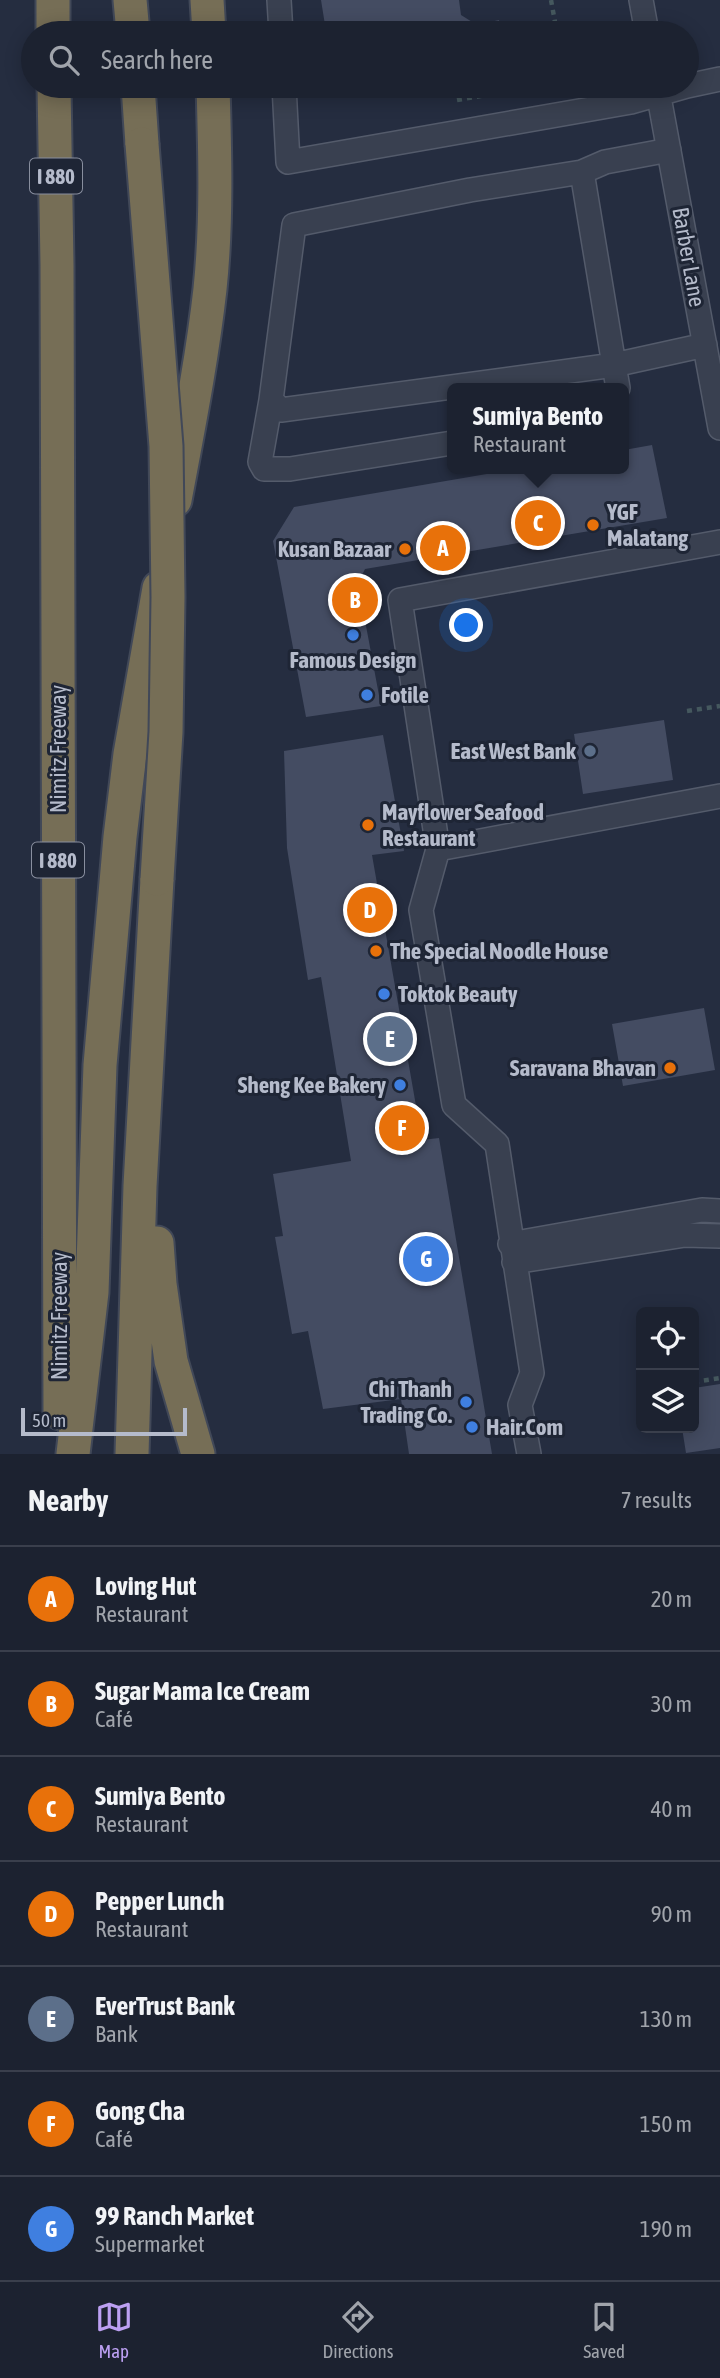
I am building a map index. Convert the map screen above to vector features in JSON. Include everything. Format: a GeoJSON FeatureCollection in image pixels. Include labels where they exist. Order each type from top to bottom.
{"type":"FeatureCollection","features":[{"type":"Feature","properties":{"kind":"highway"},"geometry":{"type":"LineString","coordinates":[[53,0],[53,21]]}},
{"type":"Feature","properties":{"kind":"highway"},"geometry":{"type":"LineString","coordinates":[[130,0],[132,21]]}},
{"type":"Feature","properties":{"kind":"highway"},"geometry":{"type":"LineString","coordinates":[[207,0],[208,21]]}},
{"type":"Feature","properties":{"kind":"highway","name":"Nimitz Freeway"},"geometry":{"type":"LineString","coordinates":[[54,98],[60,1454]]}},
{"type":"Feature","properties":{"kind":"highway"},"geometry":{"type":"LineString","coordinates":[[132,1454],[141,1186],[166,719],[168,597],[166,446],[139,98]]}},
{"type":"Feature","properties":{"kind":"highway"},"geometry":{"type":"LineString","coordinates":[[73,1454],[92,1292],[100,1065],[130,754],[192,408],[210,288],[215,183],[213,98]]}},
{"type":"Feature","properties":{"kind":"highway"},"geometry":{"type":"LineString","coordinates":[[153,967],[153,1194],[160,1284],[172,1361],[198,1454]]}},
{"type":"Feature","properties":{"kind":"street"},"geometry":{"type":"LineString","coordinates":[[279,0],[280,21]]}},
{"type":"Feature","properties":{"kind":"street"},"geometry":{"type":"LineString","coordinates":[[641,0],[645,21]]}},
{"type":"Feature","properties":{"kind":"street"},"geometry":{"type":"LineString","coordinates":[[699,83],[720,79]]}},
{"type":"Feature","properties":{"kind":"street"},"geometry":{"type":"LineString","coordinates":[[285,98],[288,162],[631,102],[640,98]]}},
{"type":"Feature","properties":{"kind":"street","name":"Barber Lane"},"geometry":{"type":"LineString","coordinates":[[659,98],[720,428]]}},
{"type":"Feature","properties":{"kind":"street"},"geometry":{"type":"LineString","coordinates":[[447,444],[290,469],[264,469],[260,462],[294,225],[470,190],[582,172],[605,162],[669,150]]}},
{"type":"Feature","properties":{"kind":"street"},"geometry":{"type":"LineString","coordinates":[[582,172],[617,383]]}},
{"type":"Feature","properties":{"kind":"street"},"geometry":{"type":"LineString","coordinates":[[481,383],[614,365],[705,345]]}},
{"type":"Feature","properties":{"kind":"street"},"geometry":{"type":"LineString","coordinates":[[271,400],[281,410],[447,388]]}},
{"type":"Feature","properties":{"kind":"street"},"geometry":{"type":"LineString","coordinates":[[530,1454],[520,1405],[532,1373],[497,1144],[454,1105],[421,910],[438,849],[400,600],[720,542]]}},
{"type":"Feature","properties":{"kind":"street"},"geometry":{"type":"LineString","coordinates":[[438,849],[720,796]]}},
{"type":"Feature","properties":{"kind":"street"},"geometry":{"type":"LineString","coordinates":[[512,1253],[702,1210],[720,1211]]}},
{"type":"Feature","properties":{"kind":"street"},"geometry":{"type":"LineString","coordinates":[[512,1253],[685,1235],[720,1236]]}},
{"type":"Feature","properties":{"kind":"path"},"geometry":{"type":"LineString","coordinates":[[551,0],[555,21]]}},
{"type":"Feature","properties":{"kind":"path"},"geometry":{"type":"LineString","coordinates":[[457,100],[469,98]]}},
{"type":"Feature","properties":{"kind":"path"},"geometry":{"type":"LineString","coordinates":[[687,711],[720,706]]}},
{"type":"Feature","properties":{"kind":"path"},"geometry":{"type":"LineString","coordinates":[[699,1381],[720,1378]]}},
{"type":"Feature","properties":{"kind":"building"},"geometry":{"type":"Polygon","coordinates":[[[321,0],[459,0],[461,15],[471,21],[324,21],[321,0]]]}},
{"type":"Feature","properties":{"kind":"building"},"geometry":{"type":"Polygon","coordinates":[[[652,445],[667,518],[365,569],[358,583],[381,706],[306,717],[273,541],[294,507],[487,474],[629,474],[629,449],[652,445]]]}},
{"type":"Feature","properties":{"kind":"building"},"geometry":{"type":"Polygon","coordinates":[[[664,720],[673,780],[583,794],[574,734],[664,720]]]}},
{"type":"Feature","properties":{"kind":"building"},"geometry":{"type":"Polygon","coordinates":[[[383,735],[404,851],[372,855],[422,1140],[439,1138],[492,1454],[409,1454],[401,1399],[323,1409],[308,1331],[292,1334],[275,1237],[283,1236],[273,1174],[351,1161],[321,977],[308,980],[287,848],[284,751],[383,735]]]}},
{"type":"Feature","properties":{"kind":"building"},"geometry":{"type":"Polygon","coordinates":[[[704,1008],[715,1070],[623,1086],[612,1024],[704,1008]]]}},
{"type":"Feature","properties":{"kind":"building"},"geometry":{"type":"Polygon","coordinates":[[[720,1384],[720,1448],[686,1453],[683,1433],[699,1433],[699,1387],[720,1384]]]}},
{"type":"Feature","properties":{"kind":"place","name":"Sumiya Bento"},"geometry":{"type":"Point","coordinates":[538,523]}},
{"type":"Feature","properties":{"kind":"place","name":"YGF Malatang"},"geometry":{"type":"Point","coordinates":[593,525]}},
{"type":"Feature","properties":{"kind":"place","name":"Loving Hut"},"geometry":{"type":"Point","coordinates":[443,548]}},
{"type":"Feature","properties":{"kind":"place","name":"Kusan Bazaar"},"geometry":{"type":"Point","coordinates":[405,549]}},
{"type":"Feature","properties":{"kind":"place","name":"Sugar Mama Ice Cream"},"geometry":{"type":"Point","coordinates":[355,600]}},
{"type":"Feature","properties":{"kind":"place","name":"Famous Design"},"geometry":{"type":"Point","coordinates":[353,635]}},
{"type":"Feature","properties":{"kind":"place","name":"Fotile"},"geometry":{"type":"Point","coordinates":[367,695]}},
{"type":"Feature","properties":{"kind":"place","name":"East West Bank"},"geometry":{"type":"Point","coordinates":[590,751]}},
{"type":"Feature","properties":{"kind":"place","name":"Mayflower Seafood Restaurant"},"geometry":{"type":"Point","coordinates":[368,825]}},
{"type":"Feature","properties":{"kind":"place","name":"Pepper Lunch"},"geometry":{"type":"Point","coordinates":[370,910]}},
{"type":"Feature","properties":{"kind":"place","name":"The Special Noodle House"},"geometry":{"type":"Point","coordinates":[376,951]}},
{"type":"Feature","properties":{"kind":"place","name":"Toktok Beauty"},"geometry":{"type":"Point","coordinates":[384,994]}},
{"type":"Feature","properties":{"kind":"place","name":"EverTrust Bank"},"geometry":{"type":"Point","coordinates":[390,1039]}},
{"type":"Feature","properties":{"kind":"place","name":"Saravana Bhavan"},"geometry":{"type":"Point","coordinates":[670,1068]}},
{"type":"Feature","properties":{"kind":"place","name":"Sheng Kee Bakery"},"geometry":{"type":"Point","coordinates":[400,1085]}},
{"type":"Feature","properties":{"kind":"place","name":"Gong Cha"},"geometry":{"type":"Point","coordinates":[402,1128]}},
{"type":"Feature","properties":{"kind":"place","name":"99 Ranch Market"},"geometry":{"type":"Point","coordinates":[426,1259]}},
{"type":"Feature","properties":{"kind":"place","name":"Chi Thanh Trading Co."},"geometry":{"type":"Point","coordinates":[466,1402]}},
{"type":"Feature","properties":{"kind":"place","name":"Hair.Com"},"geometry":{"type":"Point","coordinates":[472,1427]}}]}
